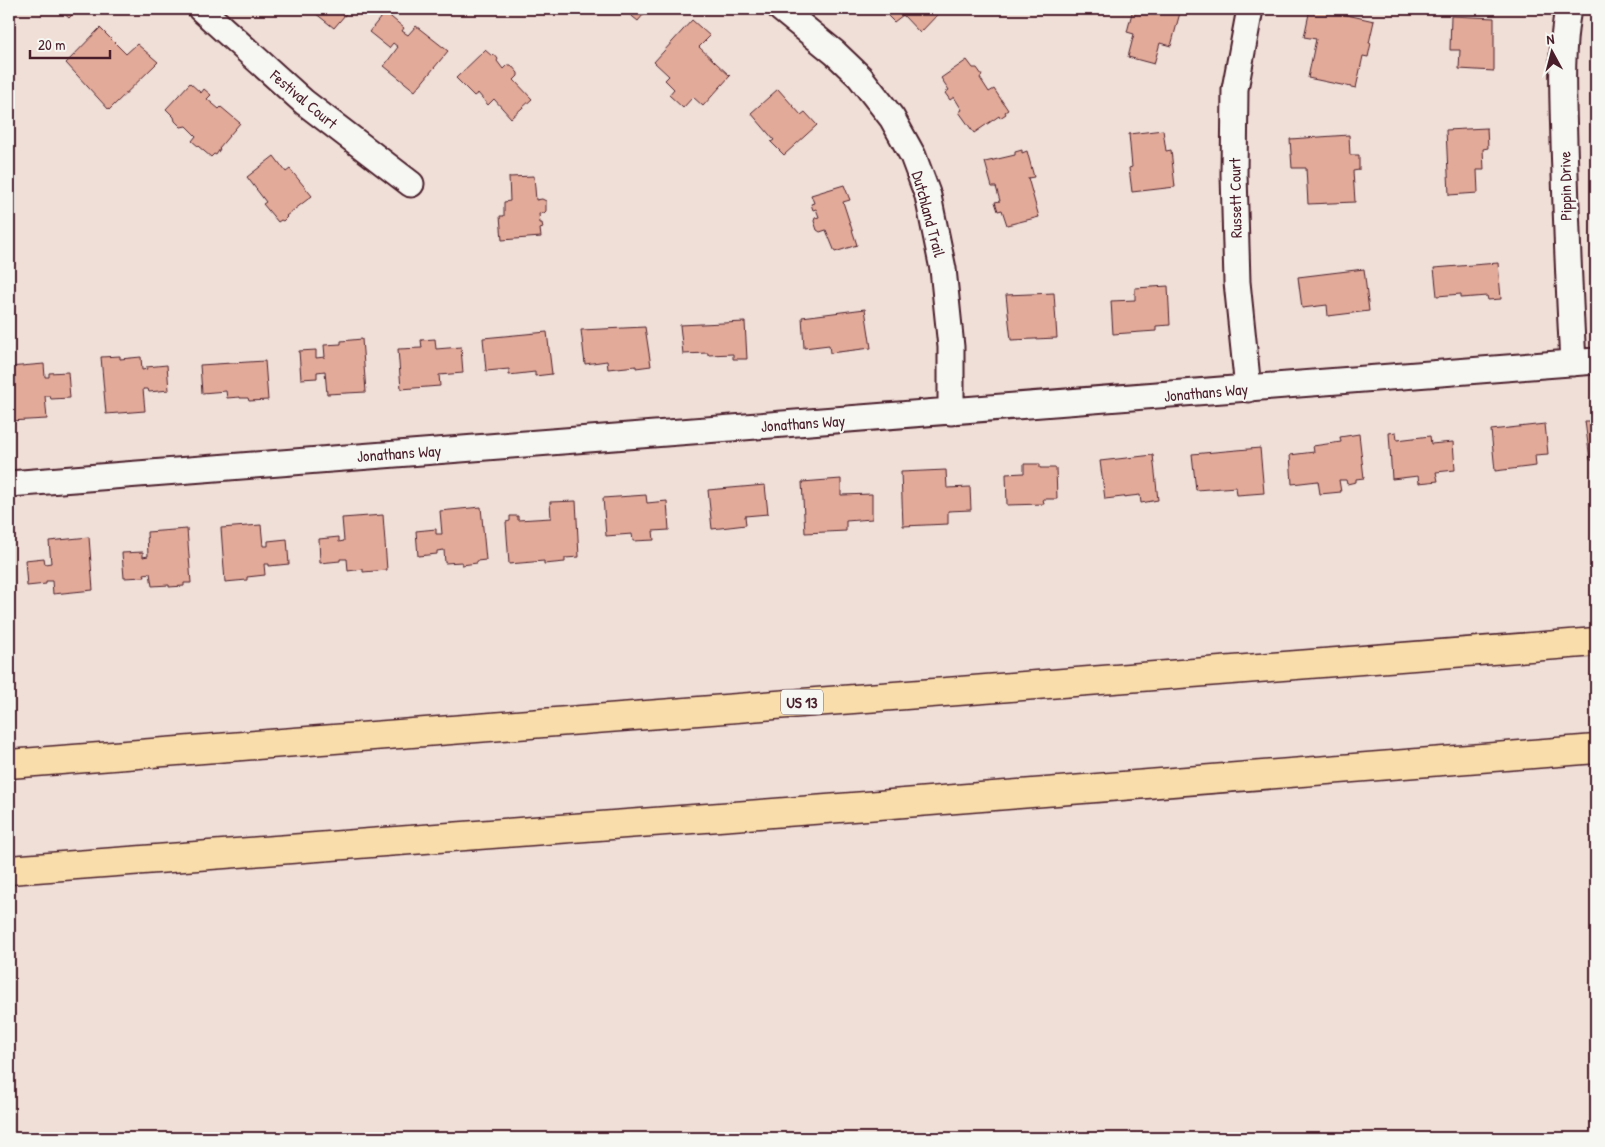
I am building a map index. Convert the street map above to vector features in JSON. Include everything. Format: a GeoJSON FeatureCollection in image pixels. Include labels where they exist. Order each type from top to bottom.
{"type":"FeatureCollection","features":[{"type":"Feature","properties":{"kind":"highway","name":"US 13"},"geometry":{"type":"LineString","coordinates":[[9,764],[1596,642]]}},
{"type":"Feature","properties":{"kind":"highway"},"geometry":{"type":"LineString","coordinates":[[9,870],[866,806],[1596,748]]}},
{"type":"Feature","properties":{"kind":"street","name":"Festival Court"},"geometry":{"type":"LineString","coordinates":[[201,9],[304,102],[411,184]]}},
{"type":"Feature","properties":{"kind":"street","name":"Dutchland Trail"},"geometry":{"type":"LineString","coordinates":[[781,9],[835,53],[860,78],[892,118],[913,156],[928,196],[943,269],[951,347],[951,412]]}},
{"type":"Feature","properties":{"kind":"street","name":"Russett Court"},"geometry":{"type":"LineString","coordinates":[[1248,388],[1237,282],[1234,174],[1235,88],[1250,9]]}},
{"type":"Feature","properties":{"kind":"street","name":"Pippin Drive"},"geometry":{"type":"LineString","coordinates":[[1568,9],[1564,29],[1563,113],[1566,233],[1585,362]]}},
{"type":"Feature","properties":{"kind":"street","name":"Jonathans Way"},"geometry":{"type":"LineString","coordinates":[[9,484],[1585,362]]}},
{"type":"Feature","properties":{"kind":"building"},"geometry":{"type":"Polygon","coordinates":[[[59,9],[78,9],[69,18],[59,9]]]}},
{"type":"Feature","properties":{"kind":"building"},"geometry":{"type":"Polygon","coordinates":[[[310,9],[350,9],[334,28],[310,9]]]}},
{"type":"Feature","properties":{"kind":"building"},"geometry":{"type":"Polygon","coordinates":[[[623,9],[648,9],[638,21],[623,9]]]}},
{"type":"Feature","properties":{"kind":"building"},"geometry":{"type":"Polygon","coordinates":[[[881,9],[935,9],[939,13],[920,33],[903,15],[894,22],[881,9]]]}},
{"type":"Feature","properties":{"kind":"building"},"geometry":{"type":"Polygon","coordinates":[[[1133,9],[1181,9],[1171,46],[1160,43],[1154,64],[1128,57],[1134,34],[1127,32],[1133,9]]]}},
{"type":"Feature","properties":{"kind":"building"},"geometry":{"type":"Polygon","coordinates":[[[1310,9],[1320,9],[1374,21],[1368,57],[1363,56],[1356,88],[1308,78],[1316,39],[1304,37],[1310,9]]]}},
{"type":"Feature","properties":{"kind":"building"},"geometry":{"type":"Polygon","coordinates":[[[385,12],[404,28],[402,31],[408,35],[416,26],[448,51],[415,91],[384,66],[398,47],[393,43],[389,48],[369,32],[385,12]]]}},
{"type":"Feature","properties":{"kind":"building"},"geometry":{"type":"Polygon","coordinates":[[[1451,16],[1494,18],[1494,71],[1459,69],[1460,50],[1450,50],[1451,16]]]}},
{"type":"Feature","properties":{"kind":"building"},"geometry":{"type":"Polygon","coordinates":[[[692,20],[710,36],[699,47],[730,76],[703,106],[693,97],[683,108],[669,95],[674,89],[665,80],[669,76],[654,62],[692,20]]]}},
{"type":"Feature","properties":{"kind":"building"},"geometry":{"type":"Polygon","coordinates":[[[100,28],[126,54],[137,44],[158,62],[109,110],[66,63],[100,28]]]}},
{"type":"Feature","properties":{"kind":"building"},"geometry":{"type":"Polygon","coordinates":[[[485,50],[492,56],[494,54],[503,69],[507,65],[511,65],[518,73],[514,80],[532,99],[511,118],[494,99],[488,105],[478,93],[474,96],[456,78],[485,50]]]}},
{"type":"Feature","properties":{"kind":"building"},"geometry":{"type":"Polygon","coordinates":[[[967,60],[982,75],[980,78],[989,92],[994,89],[1008,110],[1005,112],[1006,114],[1000,118],[999,116],[974,133],[959,112],[962,110],[954,97],[950,100],[945,93],[949,90],[941,78],[967,60]]]}},
{"type":"Feature","properties":{"kind":"building"},"geometry":{"type":"Polygon","coordinates":[[[190,83],[201,93],[204,89],[211,95],[207,99],[219,109],[221,107],[240,123],[219,148],[216,155],[214,154],[211,157],[192,141],[196,136],[186,126],[181,127],[166,109],[190,83]]]}},
{"type":"Feature","properties":{"kind":"building"},"geometry":{"type":"Polygon","coordinates":[[[778,89],[801,115],[805,112],[817,125],[784,155],[771,142],[774,140],[751,113],[778,89]]]}},
{"type":"Feature","properties":{"kind":"building"},"geometry":{"type":"Polygon","coordinates":[[[1487,128],[1488,148],[1483,149],[1484,170],[1477,170],[1478,193],[1449,195],[1446,130],[1487,128]]]}},
{"type":"Feature","properties":{"kind":"building"},"geometry":{"type":"Polygon","coordinates":[[[1163,130],[1166,151],[1171,150],[1175,187],[1132,192],[1129,168],[1132,167],[1129,134],[1163,130]]]}},
{"type":"Feature","properties":{"kind":"building"},"geometry":{"type":"Polygon","coordinates":[[[1349,135],[1350,155],[1359,155],[1359,170],[1353,171],[1355,202],[1308,204],[1306,168],[1292,168],[1290,139],[1349,135]]]}},
{"type":"Feature","properties":{"kind":"building"},"geometry":{"type":"Polygon","coordinates":[[[1022,150],[1022,153],[1027,151],[1034,177],[1028,178],[1039,217],[1007,225],[1002,210],[998,211],[995,202],[1000,201],[996,187],[992,187],[985,162],[1015,155],[1015,152],[1022,150]]]}},
{"type":"Feature","properties":{"kind":"building"},"geometry":{"type":"Polygon","coordinates":[[[274,156],[286,172],[290,169],[312,196],[286,216],[283,221],[278,222],[263,204],[266,202],[247,177],[274,156]]]}},
{"type":"Feature","properties":{"kind":"building"},"geometry":{"type":"Polygon","coordinates":[[[534,176],[536,200],[542,199],[546,201],[546,211],[539,214],[540,223],[542,223],[543,228],[540,229],[541,237],[502,240],[500,216],[504,216],[504,202],[510,201],[509,177],[534,176]]]}},
{"type":"Feature","properties":{"kind":"building"},"geometry":{"type":"Polygon","coordinates":[[[844,185],[850,200],[843,202],[857,245],[835,252],[826,230],[820,232],[817,230],[814,221],[815,218],[819,217],[816,209],[813,210],[811,204],[814,203],[811,195],[844,185]]]}},
{"type":"Feature","properties":{"kind":"building"},"geometry":{"type":"Polygon","coordinates":[[[1498,263],[1501,299],[1488,300],[1487,296],[1461,298],[1461,294],[1437,296],[1434,268],[1498,263]]]}},
{"type":"Feature","properties":{"kind":"building"},"geometry":{"type":"Polygon","coordinates":[[[1364,269],[1369,311],[1328,316],[1327,305],[1302,308],[1298,277],[1364,269]]]}},
{"type":"Feature","properties":{"kind":"building"},"geometry":{"type":"Polygon","coordinates":[[[1168,286],[1170,325],[1156,326],[1156,331],[1113,334],[1111,301],[1135,300],[1135,288],[1168,286]]]}},
{"type":"Feature","properties":{"kind":"building"},"geometry":{"type":"Polygon","coordinates":[[[1054,293],[1057,338],[1011,340],[1006,295],[1054,293]]]}},
{"type":"Feature","properties":{"kind":"building"},"geometry":{"type":"Polygon","coordinates":[[[865,309],[871,348],[830,353],[829,345],[804,348],[802,317],[865,309]]]}},
{"type":"Feature","properties":{"kind":"building"},"geometry":{"type":"Polygon","coordinates":[[[745,322],[747,359],[733,359],[733,354],[683,354],[680,325],[745,322]]]}},
{"type":"Feature","properties":{"kind":"building"},"geometry":{"type":"Polygon","coordinates":[[[645,327],[651,366],[608,369],[607,361],[585,364],[581,330],[645,327]]]}},
{"type":"Feature","properties":{"kind":"building"},"geometry":{"type":"Polygon","coordinates":[[[547,332],[552,374],[535,376],[535,372],[509,375],[509,369],[486,371],[483,338],[547,332]]]}},
{"type":"Feature","properties":{"kind":"building"},"geometry":{"type":"Polygon","coordinates":[[[362,339],[366,392],[327,394],[325,371],[317,372],[317,378],[301,379],[299,351],[316,350],[316,358],[325,357],[324,345],[341,344],[341,341],[362,339]]]}},
{"type":"Feature","properties":{"kind":"building"},"geometry":{"type":"Polygon","coordinates":[[[435,339],[436,349],[461,347],[463,373],[439,375],[440,386],[401,389],[398,349],[422,348],[421,340],[435,339]]]}},
{"type":"Feature","properties":{"kind":"building"},"geometry":{"type":"Polygon","coordinates":[[[120,356],[120,359],[141,357],[142,370],[147,369],[146,367],[167,365],[169,390],[149,392],[148,389],[143,389],[145,411],[106,414],[101,357],[120,356]]]}},
{"type":"Feature","properties":{"kind":"building"},"geometry":{"type":"Polygon","coordinates":[[[265,361],[268,400],[249,401],[248,398],[227,398],[226,391],[202,393],[200,365],[265,361]]]}},
{"type":"Feature","properties":{"kind":"building"},"geometry":{"type":"Polygon","coordinates":[[[44,364],[45,377],[49,377],[49,373],[68,372],[70,398],[51,399],[50,396],[45,396],[47,419],[9,421],[9,367],[44,364]]]}},
{"type":"Feature","properties":{"kind":"building"},"geometry":{"type":"Polygon","coordinates":[[[1585,421],[1596,421],[1596,460],[1590,460],[1585,421]]]}},
{"type":"Feature","properties":{"kind":"building"},"geometry":{"type":"Polygon","coordinates":[[[1545,424],[1548,454],[1535,455],[1536,466],[1495,471],[1491,430],[1545,424]]]}},
{"type":"Feature","properties":{"kind":"building"},"geometry":{"type":"Polygon","coordinates":[[[1396,432],[1397,440],[1430,436],[1431,444],[1453,442],[1455,470],[1436,472],[1438,481],[1419,483],[1418,476],[1392,479],[1389,433],[1396,432]]]}},
{"type":"Feature","properties":{"kind":"building"},"geometry":{"type":"Polygon","coordinates":[[[1359,434],[1364,478],[1356,479],[1356,482],[1347,484],[1346,480],[1339,480],[1341,492],[1320,494],[1318,481],[1292,484],[1290,455],[1314,452],[1313,446],[1341,442],[1340,437],[1359,434]]]}},
{"type":"Feature","properties":{"kind":"building"},"geometry":{"type":"Polygon","coordinates":[[[1260,448],[1264,493],[1237,495],[1236,487],[1196,490],[1192,454],[1260,448]]]}},
{"type":"Feature","properties":{"kind":"building"},"geometry":{"type":"Polygon","coordinates":[[[1153,455],[1158,500],[1141,503],[1140,495],[1105,499],[1100,461],[1153,455]]]}},
{"type":"Feature","properties":{"kind":"building"},"geometry":{"type":"Polygon","coordinates":[[[1024,464],[1040,464],[1040,468],[1056,468],[1057,499],[1043,499],[1044,504],[1007,505],[1006,474],[1024,473],[1024,464]]]}},
{"type":"Feature","properties":{"kind":"building"},"geometry":{"type":"Polygon","coordinates":[[[946,470],[947,488],[970,487],[971,510],[948,511],[948,524],[903,526],[901,472],[946,470]]]}},
{"type":"Feature","properties":{"kind":"building"},"geometry":{"type":"Polygon","coordinates":[[[841,479],[841,495],[872,494],[872,519],[846,521],[846,531],[805,533],[802,482],[841,479]]]}},
{"type":"Feature","properties":{"kind":"building"},"geometry":{"type":"Polygon","coordinates":[[[765,485],[768,514],[745,516],[746,525],[712,529],[708,490],[765,485]]]}},
{"type":"Feature","properties":{"kind":"building"},"geometry":{"type":"Polygon","coordinates":[[[646,495],[647,503],[667,501],[669,530],[653,531],[654,540],[633,541],[632,534],[606,536],[603,498],[646,495]]]}},
{"type":"Feature","properties":{"kind":"building"},"geometry":{"type":"Polygon","coordinates":[[[576,501],[579,557],[565,558],[565,562],[544,564],[544,561],[509,564],[506,522],[510,521],[510,516],[518,516],[518,520],[551,518],[550,502],[576,501]]]}},
{"type":"Feature","properties":{"kind":"building"},"geometry":{"type":"Polygon","coordinates":[[[481,507],[486,560],[462,565],[462,562],[445,563],[444,550],[437,551],[437,554],[418,556],[416,531],[436,529],[436,534],[442,534],[440,511],[481,507]]]}},
{"type":"Feature","properties":{"kind":"building"},"geometry":{"type":"Polygon","coordinates":[[[383,515],[387,570],[363,572],[363,569],[348,571],[347,559],[320,563],[319,539],[339,537],[339,542],[344,541],[342,518],[383,515]]]}},
{"type":"Feature","properties":{"kind":"building"},"geometry":{"type":"Polygon","coordinates":[[[261,525],[263,546],[268,546],[268,541],[287,539],[289,564],[269,566],[269,564],[264,564],[265,575],[247,577],[247,580],[225,582],[221,528],[261,525]]]}},
{"type":"Feature","properties":{"kind":"building"},"geometry":{"type":"Polygon","coordinates":[[[187,529],[191,583],[184,583],[184,586],[152,586],[150,573],[144,574],[145,577],[124,578],[122,553],[143,552],[143,557],[148,556],[147,532],[187,529]]]}},
{"type":"Feature","properties":{"kind":"building"},"geometry":{"type":"Polygon","coordinates":[[[89,537],[93,590],[53,594],[52,581],[46,581],[46,584],[27,586],[25,560],[44,558],[45,564],[51,563],[49,541],[89,537]]]}}]}
